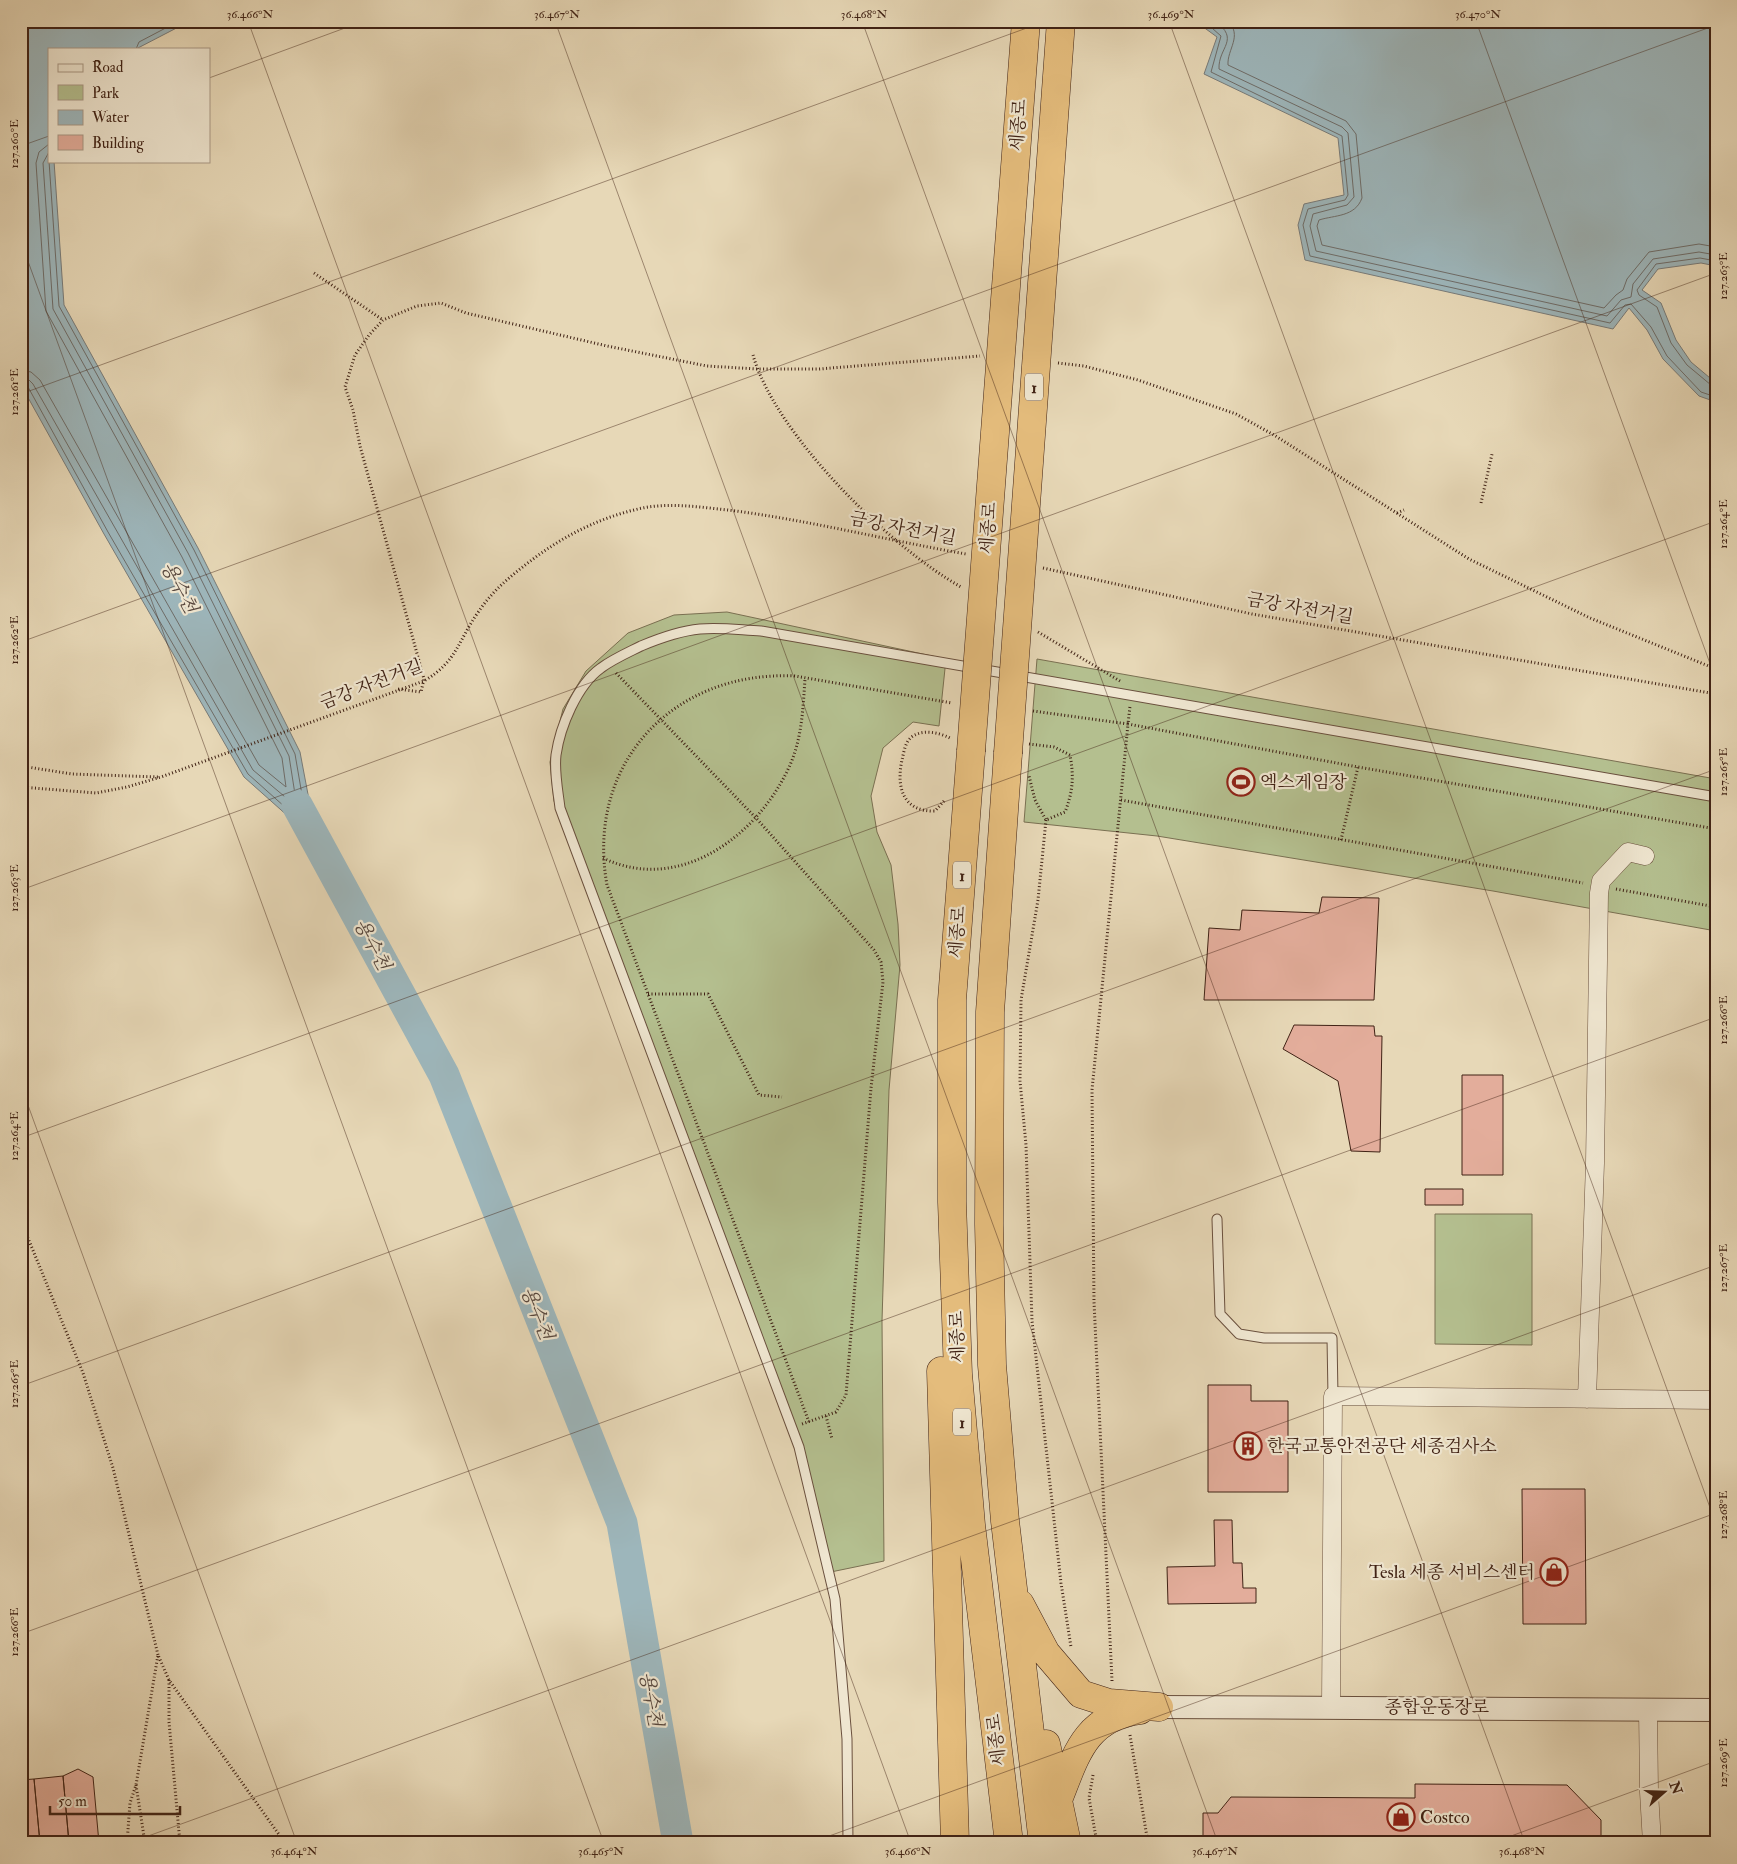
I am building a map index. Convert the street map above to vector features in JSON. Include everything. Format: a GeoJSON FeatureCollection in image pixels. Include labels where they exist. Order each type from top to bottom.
{"type":"FeatureCollection","features":[{"type":"Feature","properties":{"kind":"highway","name":"세종로"},"geometry":{"type":"LineString","coordinates":[[1009,1843],[971,1525],[958,1374],[952,1202],[952,1000],[961,744],[1026,21]]}},
{"type":"Feature","properties":{"kind":"highway","name":"세종로"},"geometry":{"type":"LineString","coordinates":[[1043,1843],[1005,1521],[992,1365],[989,1224],[990,1012],[1020,755],[1061,21]]}},
{"type":"Feature","properties":{"kind":"highway"},"geometry":{"type":"LineString","coordinates":[[952,1000],[939,1241],[939,1327],[955,1843]]}},
{"type":"Feature","properties":{"kind":"highway"},"geometry":{"type":"LineString","coordinates":[[1005,1521],[1019,1603],[1067,1843]]}},
{"type":"Feature","properties":{"kind":"highway"},"geometry":{"type":"LineString","coordinates":[[1019,1603],[1046,1653],[1081,1694],[1109,1702],[1159,1707]]}},
{"type":"Feature","properties":{"kind":"highway"},"geometry":{"type":"LineString","coordinates":[[1058,1800],[1086,1736],[1100,1724],[1125,1712],[1159,1707]]}},
{"type":"Feature","properties":{"kind":"street"},"geometry":{"type":"LineString","coordinates":[[1587,1399],[1600,886],[1601,881],[1628,852],[1645,856]]}},
{"type":"Feature","properties":{"kind":"street"},"geometry":{"type":"LineString","coordinates":[[1330,1706],[1333,1396],[1716,1400]]}},
{"type":"Feature","properties":{"kind":"street","name":"종합운동장로"},"geometry":{"type":"LineString","coordinates":[[1159,1707],[1330,1706],[1716,1710]]}},
{"type":"Feature","properties":{"kind":"street"},"geometry":{"type":"LineString","coordinates":[[1648,1708],[1652,1843]]}},
{"type":"Feature","properties":{"kind":"lane"},"geometry":{"type":"LineString","coordinates":[[848,1843],[846,1739],[835,1599],[812,1493],[792,1428],[560,808],[556,783],[556,754],[571,705],[600,669],[625,654],[672,634],[699,629],[721,628],[761,631],[1716,798]]}},
{"type":"Feature","properties":{"kind":"lane"},"geometry":{"type":"LineString","coordinates":[[1217,1219],[1220,1314],[1239,1334],[1264,1338],[1332,1338],[1333,1396]]}},
{"type":"Feature","properties":{"kind":"path"},"geometry":{"type":"LineString","coordinates":[[314,273],[383,320]]}},
{"type":"Feature","properties":{"kind":"path"},"geometry":{"type":"LineString","coordinates":[[398,689],[421,692],[424,679],[360,446],[353,410],[345,387],[355,355],[369,335],[383,320],[417,306],[441,303],[466,313],[607,346],[707,366],[756,369],[819,369],[988,356]]}},
{"type":"Feature","properties":{"kind":"path"},"geometry":{"type":"LineString","coordinates":[[752,355],[756,369],[772,398],[806,447],[854,501],[898,542]]}},
{"type":"Feature","properties":{"kind":"path"},"geometry":{"type":"LineString","coordinates":[[1054,362],[1084,366],[1138,380],[1236,414],[1274,435],[1468,559],[1572,610],[1716,669]]}},
{"type":"Feature","properties":{"kind":"path"},"geometry":{"type":"LineString","coordinates":[[1481,503],[1492,454]]}},
{"type":"Feature","properties":{"kind":"path","name":"금강 자전거길"},"geometry":{"type":"LineString","coordinates":[[21,787],[96,793],[127,787],[162,777],[424,681],[442,670],[465,636],[477,612],[494,591],[541,552],[570,534],[601,520],[639,508],[670,505],[757,514],[976,556]]}},
{"type":"Feature","properties":{"kind":"path"},"geometry":{"type":"LineString","coordinates":[[1396,513],[1404,510]]}},
{"type":"Feature","properties":{"kind":"path","name":"금강 자전거길"},"geometry":{"type":"LineString","coordinates":[[1034,566],[1252,614],[1716,694]]}},
{"type":"Feature","properties":{"kind":"path"},"geometry":{"type":"LineString","coordinates":[[1572,602],[1572,610]]}},
{"type":"Feature","properties":{"kind":"path"},"geometry":{"type":"LineString","coordinates":[[607,664],[756,818],[874,950],[882,962],[883,982],[871,1098],[846,1396],[836,1412],[792,1428]]}},
{"type":"Feature","properties":{"kind":"path"},"geometry":{"type":"LineString","coordinates":[[809,1422],[607,884],[603,858],[609,806],[621,769],[632,750],[661,719],[700,694],[730,682],[775,675],[952,702],[952,711]]}},
{"type":"Feature","properties":{"kind":"path"},"geometry":{"type":"LineString","coordinates":[[603,858],[627,866],[666,869],[688,864],[717,851],[738,836],[768,804],[790,764],[801,723],[805,679]]}},
{"type":"Feature","properties":{"kind":"path"},"geometry":{"type":"LineString","coordinates":[[1112,1685],[1098,1391],[1092,1106],[1130,696]]}},
{"type":"Feature","properties":{"kind":"path"},"geometry":{"type":"LineString","coordinates":[[1027,710],[1128,724],[1358,767],[1716,829]]}},
{"type":"Feature","properties":{"kind":"path"},"geometry":{"type":"LineString","coordinates":[[951,729],[961,744]]}},
{"type":"Feature","properties":{"kind":"path"},"geometry":{"type":"LineString","coordinates":[[941,733],[926,732],[913,736],[905,747],[899,779],[903,794],[914,808],[923,811],[935,811],[943,803],[945,797]]}},
{"type":"Feature","properties":{"kind":"path"},"geometry":{"type":"LineString","coordinates":[[1046,820],[1065,812],[1071,796],[1073,774],[1070,755],[1054,747],[1020,755],[1036,800],[1046,820],[1038,900],[1021,1000],[1020,1081],[1026,1145],[1032,1321],[1061,1583],[1071,1650]]}},
{"type":"Feature","properties":{"kind":"path"},"geometry":{"type":"LineString","coordinates":[[21,766],[72,774],[162,777]]}},
{"type":"Feature","properties":{"kind":"path"},"geometry":{"type":"LineString","coordinates":[[1341,840],[1358,767]]}},
{"type":"Feature","properties":{"kind":"path"},"geometry":{"type":"LineString","coordinates":[[1121,800],[1716,908]]}},
{"type":"Feature","properties":{"kind":"path"},"geometry":{"type":"LineString","coordinates":[[648,994],[708,994],[759,1095],[782,1097]]}},
{"type":"Feature","properties":{"kind":"path"},"geometry":{"type":"LineString","coordinates":[[21,1221],[83,1373],[113,1468],[158,1655],[169,1680],[285,1843]]}},
{"type":"Feature","properties":{"kind":"path"},"geometry":{"type":"LineString","coordinates":[[826,1416],[832,1439]]}},
{"type":"Feature","properties":{"kind":"path"},"geometry":{"type":"LineString","coordinates":[[126,1843],[130,1803],[136,1785],[158,1655]]}},
{"type":"Feature","properties":{"kind":"path"},"geometry":{"type":"LineString","coordinates":[[169,1680],[169,1722],[180,1843]]}},
{"type":"Feature","properties":{"kind":"path"},"geometry":{"type":"LineString","coordinates":[[1129,1733],[1148,1843]]}},
{"type":"Feature","properties":{"kind":"path"},"geometry":{"type":"LineString","coordinates":[[1094,1773],[1089,1798],[1097,1843]]}},
{"type":"Feature","properties":{"kind":"path"},"geometry":{"type":"LineString","coordinates":[[136,1785],[145,1843]]}},
{"type":"Feature","properties":{"kind":"green space"},"geometry":{"type":"Polygon","coordinates":[[[727,612],[946,659],[939,726],[913,722],[883,748],[871,796],[877,832],[891,865],[898,924],[900,965],[889,1090],[882,1321],[884,1561],[826,1573],[810,1501],[790,1431],[554,801],[550,762],[563,709],[586,671],[628,633],[674,615],[727,612]]]}},
{"type":"Feature","properties":{"kind":"green space"},"geometry":{"type":"Polygon","coordinates":[[[1037,659],[1716,779],[1716,931],[1493,891],[1157,836],[1024,822],[1037,659]]]}},
{"type":"Feature","properties":{"kind":"green space"},"geometry":{"type":"Polygon","coordinates":[[[1435,1214],[1532,1214],[1532,1345],[1435,1344],[1435,1214]]]}},
{"type":"Feature","properties":{"kind":"water"},"geometry":{"type":"Polygon","coordinates":[[[21,21],[190,21],[138,48],[48,48],[48,162],[54,162],[64,305],[198,548],[300,752],[317,842],[244,777],[104,534],[21,385],[21,21]]]}},
{"type":"Feature","properties":{"kind":"water"},"geometry":{"type":"Polygon","coordinates":[[[1195,21],[1716,21],[1716,266],[1701,263],[1658,269],[1642,290],[1661,303],[1676,340],[1691,362],[1716,383],[1716,402],[1699,396],[1663,359],[1647,330],[1629,308],[1613,329],[1305,260],[1298,225],[1304,204],[1344,195],[1338,138],[1204,74],[1217,37],[1195,21]]]}},
{"type":"Feature","properties":{"kind":"building"},"geometry":{"type":"Polygon","coordinates":[[[1322,897],[1379,898],[1374,1000],[1204,1000],[1209,928],[1240,930],[1242,910],[1319,913],[1322,897]]]}},
{"type":"Feature","properties":{"kind":"building"},"geometry":{"type":"Polygon","coordinates":[[[1294,1025],[1374,1026],[1375,1036],[1382,1036],[1380,1152],[1351,1151],[1338,1081],[1283,1049],[1294,1025]]]}},
{"type":"Feature","properties":{"kind":"building"},"geometry":{"type":"Polygon","coordinates":[[[1462,1075],[1503,1075],[1503,1175],[1462,1175],[1462,1075]]]}},
{"type":"Feature","properties":{"kind":"building"},"geometry":{"type":"Polygon","coordinates":[[[1425,1189],[1463,1189],[1463,1205],[1425,1205],[1425,1189]]]}},
{"type":"Feature","properties":{"kind":"building","name":"한국교통안전공단 세종검사소"},"geometry":{"type":"Polygon","coordinates":[[[1208,1385],[1251,1385],[1251,1401],[1288,1401],[1288,1492],[1208,1492],[1208,1385]]]}},
{"type":"Feature","properties":{"kind":"building","name":"Tesla 세종 서비스센터"},"geometry":{"type":"Polygon","coordinates":[[[1522,1489],[1585,1489],[1586,1624],[1523,1624],[1522,1489]]]}},
{"type":"Feature","properties":{"kind":"building"},"geometry":{"type":"Polygon","coordinates":[[[1710,1500],[1716,1500],[1716,1646],[1710,1646],[1710,1500]]]}},
{"type":"Feature","properties":{"kind":"building"},"geometry":{"type":"Polygon","coordinates":[[[1214,1520],[1232,1520],[1233,1563],[1242,1563],[1243,1588],[1256,1588],[1256,1603],[1168,1604],[1167,1567],[1215,1566],[1214,1520]]]}},
{"type":"Feature","properties":{"kind":"building"},"geometry":{"type":"Polygon","coordinates":[[[78,1769],[93,1777],[99,1843],[69,1843],[63,1776],[78,1769]]]}},
{"type":"Feature","properties":{"kind":"building"},"geometry":{"type":"Polygon","coordinates":[[[63,1776],[69,1843],[40,1843],[34,1779],[63,1776]]]}},
{"type":"Feature","properties":{"kind":"building"},"geometry":{"type":"Polygon","coordinates":[[[34,1779],[40,1843],[21,1843],[21,1780],[34,1779]]]}},
{"type":"Feature","properties":{"kind":"building","name":"Costco"},"geometry":{"type":"Polygon","coordinates":[[[1415,1784],[1567,1785],[1601,1820],[1601,1843],[1203,1843],[1203,1813],[1218,1813],[1231,1797],[1415,1798],[1415,1784]]]}},
{"type":"Feature","properties":{"kind":"waterway","name":"용수천"},"geometry":{"type":"LineString","coordinates":[[297,805],[444,1075],[622,1523],[678,1843]]}},
{"type":"Feature","properties":{"kind":"place","name":"엑스게임장"},"geometry":{"type":"Point","coordinates":[1241,782]}},
{"type":"Feature","properties":{"kind":"place","name":"한국교통안전공단 세종검사소"},"geometry":{"type":"Point","coordinates":[1248,1446]}},
{"type":"Feature","properties":{"kind":"place","name":"Tesla 세종 서비스센터"},"geometry":{"type":"Point","coordinates":[1554,1572]}},
{"type":"Feature","properties":{"kind":"place","name":"Costco"},"geometry":{"type":"Point","coordinates":[1401,1817]}}]}
